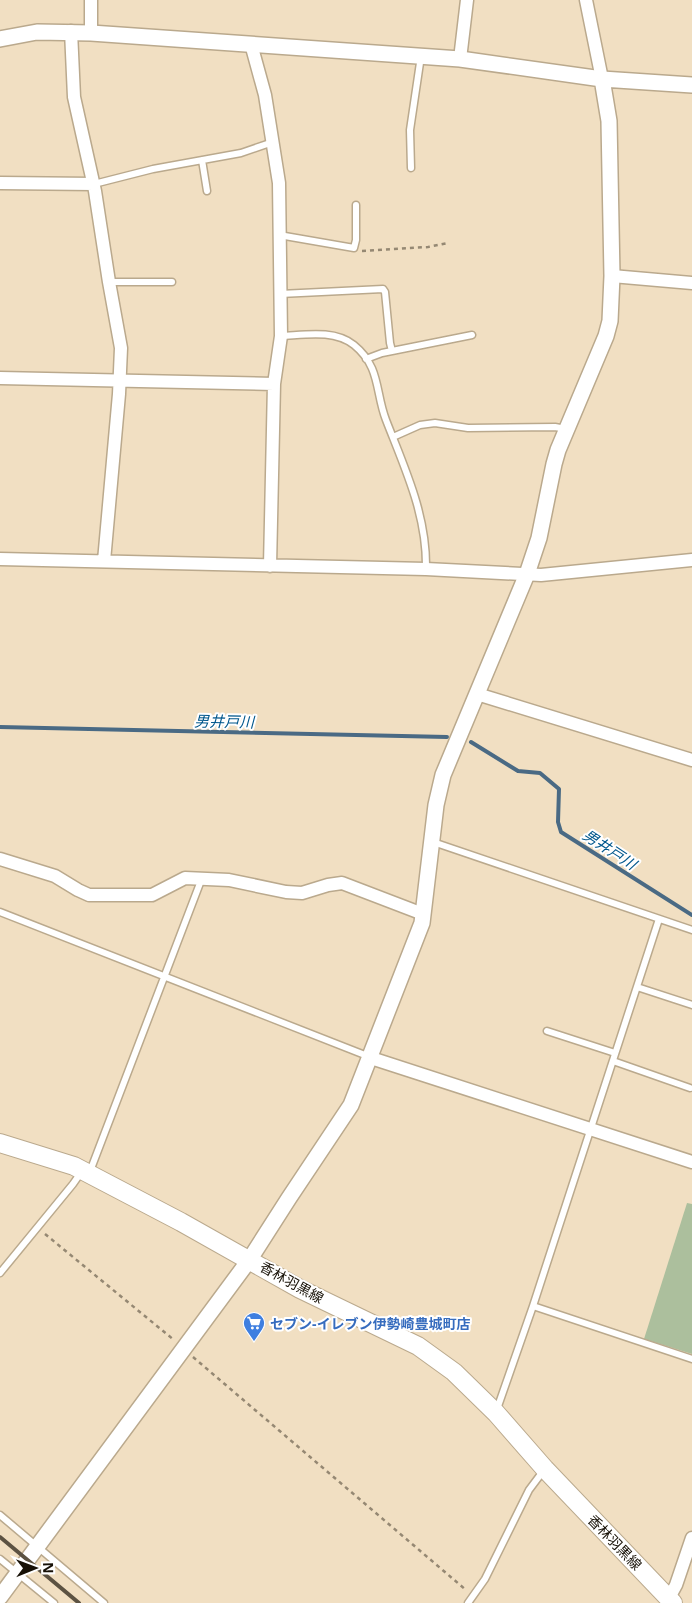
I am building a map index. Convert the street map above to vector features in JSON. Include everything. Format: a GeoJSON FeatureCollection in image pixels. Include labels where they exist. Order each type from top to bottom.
{"type":"FeatureCollection","features":[{"type":"Feature","properties":{"kind":"main road","name":"香林羽黒線"},"geometry":{"type":"LineString","coordinates":[[0,1143],[74,1166],[250,1259],[300,1289],[418,1346],[454,1372],[496,1413],[545,1469],[671,1601]]}},
{"type":"Feature","properties":{"kind":"street"},"geometry":{"type":"LineString","coordinates":[[91,0],[91,33]]}},
{"type":"Feature","properties":{"kind":"street"},"geometry":{"type":"LineString","coordinates":[[460,58],[467,0]]}},
{"type":"Feature","properties":{"kind":"street"},"geometry":{"type":"LineString","coordinates":[[0,1597],[250,1259],[351,1106],[416,941],[423,914],[438,798],[444,774],[528,574],[539,538],[554,464],[596,363],[610,321],[612,276],[609,120],[586,0]]}},
{"type":"Feature","properties":{"kind":"street"},"geometry":{"type":"LineString","coordinates":[[0,39],[37,32],[91,33],[460,58],[602,79],[692,85]]}},
{"type":"Feature","properties":{"kind":"street"},"geometry":{"type":"LineString","coordinates":[[72,32],[74,97],[94,184],[108,282],[121,348],[120,381],[104,561]]}},
{"type":"Feature","properties":{"kind":"street"},"geometry":{"type":"LineString","coordinates":[[251,44],[265,95],[279,183],[280,336],[274,384],[270,566]]}},
{"type":"Feature","properties":{"kind":"street"},"geometry":{"type":"LineString","coordinates":[[0,183],[94,184]]}},
{"type":"Feature","properties":{"kind":"street"},"geometry":{"type":"LineString","coordinates":[[612,276],[692,283]]}},
{"type":"Feature","properties":{"kind":"street"},"geometry":{"type":"LineString","coordinates":[[0,378],[274,384]]}},
{"type":"Feature","properties":{"kind":"street"},"geometry":{"type":"LineString","coordinates":[[0,559],[426,569],[541,575],[692,560]]}},
{"type":"Feature","properties":{"kind":"street"},"geometry":{"type":"LineString","coordinates":[[477,694],[692,760]]}},
{"type":"Feature","properties":{"kind":"street"},"geometry":{"type":"LineString","coordinates":[[0,859],[55,876],[78,890],[89,894],[152,894],[185,878],[229,880],[302,894],[342,882],[423,914]]}},
{"type":"Feature","properties":{"kind":"street"},"geometry":{"type":"LineString","coordinates":[[371,1058],[692,1162]]}},
{"type":"Feature","properties":{"kind":"street"},"geometry":{"type":"LineString","coordinates":[[671,1601],[692,1538]]}},
{"type":"Feature","properties":{"kind":"lane"},"geometry":{"type":"LineString","coordinates":[[411,168],[410,130],[421,56]]}},
{"type":"Feature","properties":{"kind":"lane"},"geometry":{"type":"LineString","coordinates":[[94,184],[153,169],[241,153],[273,142]]}},
{"type":"Feature","properties":{"kind":"lane"},"geometry":{"type":"LineString","coordinates":[[202,160],[207,191]]}},
{"type":"Feature","properties":{"kind":"lane"},"geometry":{"type":"LineString","coordinates":[[279,235],[354,248],[356,240],[356,204]]}},
{"type":"Feature","properties":{"kind":"lane"},"geometry":{"type":"LineString","coordinates":[[108,282],[172,282]]}},
{"type":"Feature","properties":{"kind":"lane"},"geometry":{"type":"LineString","coordinates":[[279,294],[383,289],[385,292],[392,351]]}},
{"type":"Feature","properties":{"kind":"lane"},"geometry":{"type":"LineString","coordinates":[[280,336],[329,334],[341,337],[353,344],[366,359],[377,381],[385,418],[418,504],[426,555],[426,569]]}},
{"type":"Feature","properties":{"kind":"lane"},"geometry":{"type":"LineString","coordinates":[[366,359],[392,351],[472,335]]}},
{"type":"Feature","properties":{"kind":"lane"},"geometry":{"type":"LineString","coordinates":[[393,437],[420,426],[435,423],[468,428],[555,427],[567,429]]}},
{"type":"Feature","properties":{"kind":"lane"},"geometry":{"type":"LineString","coordinates":[[432,842],[692,930]]}},
{"type":"Feature","properties":{"kind":"lane"},"geometry":{"type":"LineString","coordinates":[[0,1273],[85,1172],[165,976],[202,878]]}},
{"type":"Feature","properties":{"kind":"lane"},"geometry":{"type":"LineString","coordinates":[[0,912],[371,1058]]}},
{"type":"Feature","properties":{"kind":"lane"},"geometry":{"type":"LineString","coordinates":[[496,1413],[533,1306],[659,919]]}},
{"type":"Feature","properties":{"kind":"lane"},"geometry":{"type":"LineString","coordinates":[[637,987],[692,1005]]}},
{"type":"Feature","properties":{"kind":"lane"},"geometry":{"type":"LineString","coordinates":[[547,1031],[616,1053]]}},
{"type":"Feature","properties":{"kind":"lane"},"geometry":{"type":"LineString","coordinates":[[613,1061],[690,1088]]}},
{"type":"Feature","properties":{"kind":"lane"},"geometry":{"type":"LineString","coordinates":[[533,1306],[692,1359]]}},
{"type":"Feature","properties":{"kind":"lane"},"geometry":{"type":"LineString","coordinates":[[468,1603],[485,1579],[529,1490],[545,1469]]}},
{"type":"Feature","properties":{"kind":"lane"},"geometry":{"type":"LineString","coordinates":[[0,1515],[104,1603]]}},
{"type":"Feature","properties":{"kind":"lane"},"geometry":{"type":"LineString","coordinates":[[0,1559],[54,1603]]}},
{"type":"Feature","properties":{"kind":"path"},"geometry":{"type":"LineString","coordinates":[[354,248],[361,251],[422,248],[448,243]]}},
{"type":"Feature","properties":{"kind":"path"},"geometry":{"type":"LineString","coordinates":[[37,1228],[183,1348],[473,1596]]}},
{"type":"Feature","properties":{"kind":"green space"},"geometry":{"type":"Polygon","coordinates":[[[687,1203],[692,1204],[692,1354],[644,1339],[687,1203]]]}},
{"type":"Feature","properties":{"kind":"waterway","name":"男井戸川"},"geometry":{"type":"LineString","coordinates":[[0,727],[447,737]]}},
{"type":"Feature","properties":{"kind":"waterway","name":"男井戸川"},"geometry":{"type":"LineString","coordinates":[[471,742],[518,771],[540,773],[559,789],[558,822],[561,832],[692,915]]}},
{"type":"Feature","properties":{"kind":"railway"},"geometry":{"type":"LineString","coordinates":[[0,1537],[79,1603]]}},
{"type":"Feature","properties":{"kind":"place","name":"セブン-イレブン伊勢崎豊城町店"},"geometry":{"type":"Point","coordinates":[254,1342]}}]}
